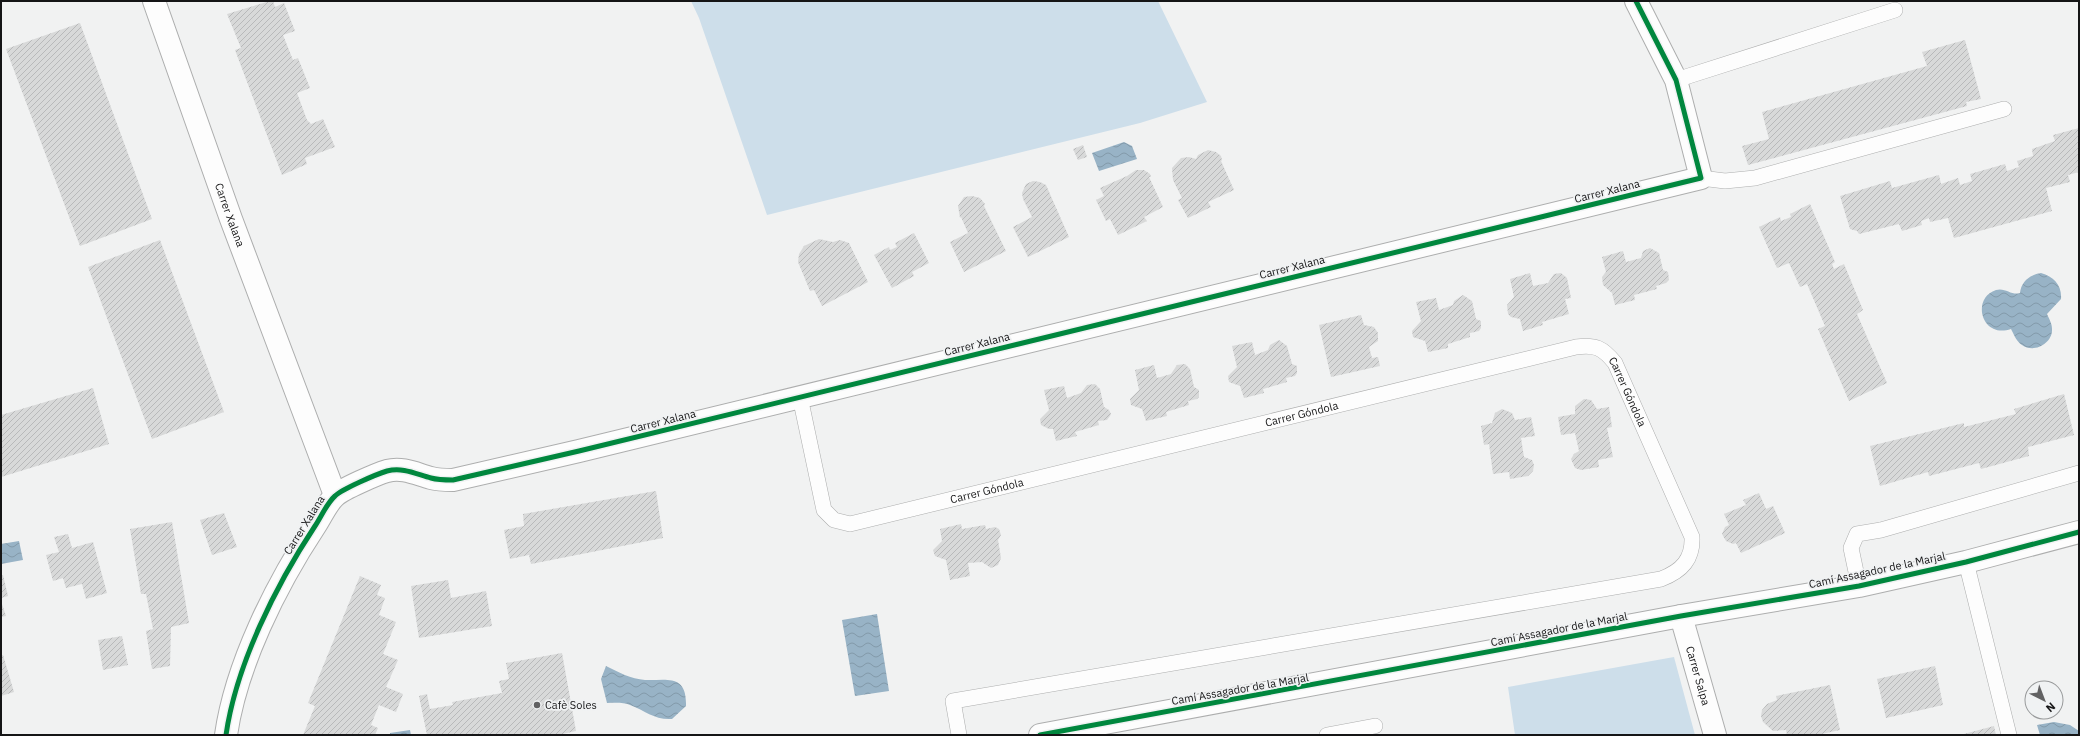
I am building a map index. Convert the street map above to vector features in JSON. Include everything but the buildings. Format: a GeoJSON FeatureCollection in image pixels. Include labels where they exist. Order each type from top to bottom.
{"type":"FeatureCollection","features":[{"type":"Feature","properties":{"kind":"street","name":"Carrer Xalana"},"geometry":{"type":"LineString","coordinates":[[154,1],[231,218],[335,495]]}},
{"type":"Feature","properties":{"kind":"street"},"geometry":{"type":"LineString","coordinates":[[1636,1],[1676,80],[1701,178]]}},
{"type":"Feature","properties":{"kind":"street","name":"Carrer Xalana"},"geometry":{"type":"LineString","coordinates":[[226,735],[228,718],[262,623],[294,559],[335,495],[388,471],[404,470],[433,478],[453,480],[1701,178]]}},
{"type":"Feature","properties":{"kind":"street","name":"Camí Assagador de la Marjal"},"geometry":{"type":"LineString","coordinates":[[1040,735],[1681,616],[1859,586],[1966,562],[2079,532]]}},
{"type":"Feature","properties":{"kind":"street","name":"Carrer Salpa"},"geometry":{"type":"LineString","coordinates":[[1681,616],[1715,735]]}},
{"type":"Feature","properties":{"kind":"lane"},"geometry":{"type":"LineString","coordinates":[[1676,80],[1894,10]]}},
{"type":"Feature","properties":{"kind":"lane"},"geometry":{"type":"LineString","coordinates":[[1701,178],[1725,181],[1755,178],[2004,109]]}},
{"type":"Feature","properties":{"kind":"lane","name":"Carrer Góndola"},"geometry":{"type":"LineString","coordinates":[[800,397],[824,510],[834,520],[850,524],[1576,347],[1591,345],[1608,355],[1615,363],[1692,537],[1693,547],[1686,564],[1672,575],[1661,578],[953,701],[959,735]]}},
{"type":"Feature","properties":{"kind":"lane"},"geometry":{"type":"LineString","coordinates":[[1859,586],[1851,548],[1856,534],[1881,530],[2079,473]]}},
{"type":"Feature","properties":{"kind":"lane"},"geometry":{"type":"LineString","coordinates":[[1966,562],[2009,735]]}},
{"type":"Feature","properties":{"kind":"lane"},"geometry":{"type":"LineString","coordinates":[[1327,735],[1375,726]]}},
{"type":"Feature","properties":{"kind":"shaded area"},"geometry":{"type":"Polygon","coordinates":[[[691,1],[1158,1],[1207,102],[1140,123],[767,215],[699,18],[691,1]]]}},
{"type":"Feature","properties":{"kind":"shaded area"},"geometry":{"type":"Polygon","coordinates":[[[1674,657],[1695,735],[1515,735],[1508,687],[1674,657]]]}},
{"type":"Feature","properties":{"kind":"water"},"geometry":{"type":"Polygon","coordinates":[[[1124,142],[1132,146],[1137,159],[1099,171],[1092,153],[1124,142]]]}},
{"type":"Feature","properties":{"kind":"water"},"geometry":{"type":"Polygon","coordinates":[[[2041,273],[2050,277],[2056,282],[2059,286],[2061,299],[2047,314],[2052,327],[2049,339],[2042,346],[2032,348],[2022,345],[2011,329],[2001,331],[1992,328],[1986,323],[1982,308],[1988,294],[1999,289],[2017,294],[2020,293],[2024,282],[2029,277],[2041,273]]]}},
{"type":"Feature","properties":{"kind":"water"},"geometry":{"type":"Polygon","coordinates":[[[19,541],[23,560],[1,564],[1,544],[19,541]]]}},
{"type":"Feature","properties":{"kind":"water"},"geometry":{"type":"Polygon","coordinates":[[[877,614],[889,691],[855,696],[842,620],[877,614]]]}},
{"type":"Feature","properties":{"kind":"water"},"geometry":{"type":"Polygon","coordinates":[[[606,666],[635,678],[645,680],[674,681],[683,688],[686,706],[672,719],[666,719],[655,717],[627,704],[607,703],[601,679],[606,666]]]}},
{"type":"Feature","properties":{"kind":"water"},"geometry":{"type":"Polygon","coordinates":[[[2054,722],[2070,725],[2079,731],[2079,735],[2040,735],[2037,725],[2054,722]]]}},
{"type":"Feature","properties":{"kind":"water"},"geometry":{"type":"Polygon","coordinates":[[[410,730],[411,735],[390,735],[390,733],[410,730]]]}},
{"type":"Feature","properties":{"kind":"cycle path"},"geometry":{"type":"LineString","coordinates":[[226,735],[231,708],[248,654],[272,600],[286,574],[332,499],[339,493],[368,478],[387,471],[404,470],[434,479],[453,480],[579,451],[1701,178],[1676,80],[1636,1]]}},
{"type":"Feature","properties":{"kind":"cycle path"},"geometry":{"type":"LineString","coordinates":[[1040,735],[1681,616],[1859,586],[1966,562],[2079,532]]}},
{"type":"Feature","properties":{"kind":"place","name":"Cafè Soles"},"geometry":{"type":"Point","coordinates":[537,705]}}]}
